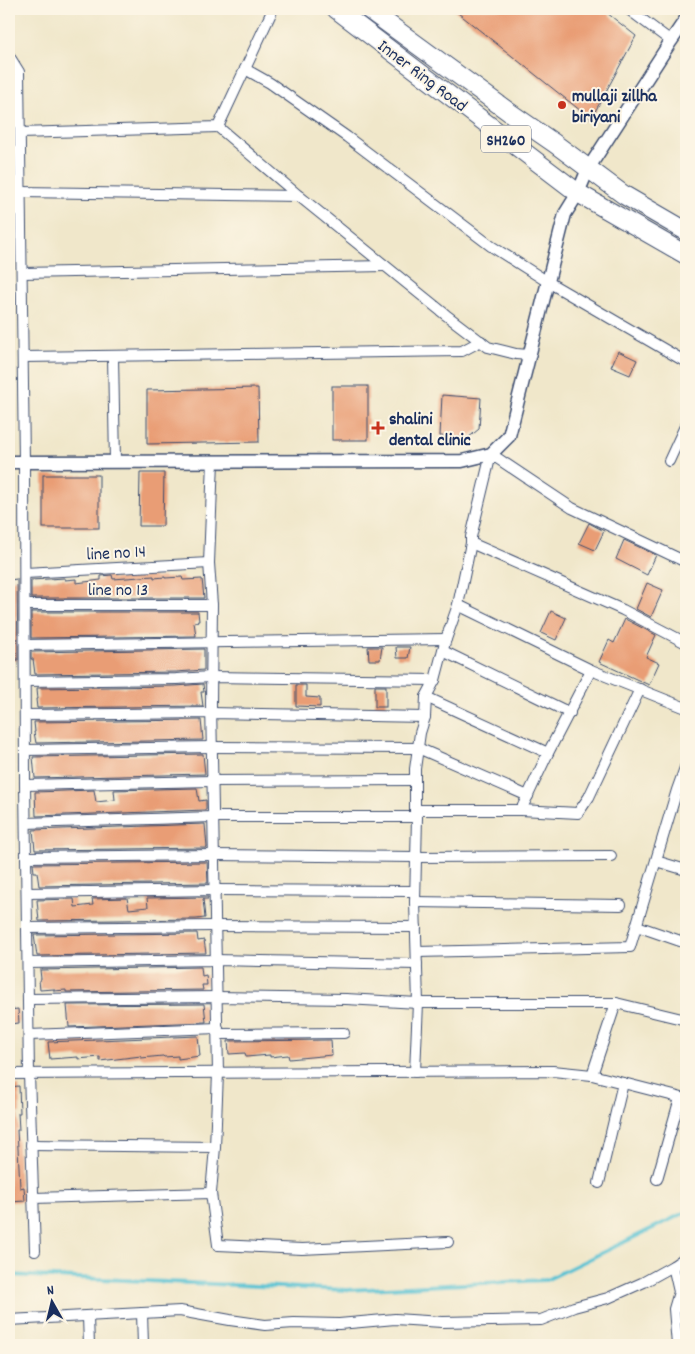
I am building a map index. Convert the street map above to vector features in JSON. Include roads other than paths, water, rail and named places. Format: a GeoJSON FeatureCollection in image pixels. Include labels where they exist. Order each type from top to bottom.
{"type":"FeatureCollection","features":[{"type":"Feature","properties":{"kind":"highway","name":"Inner Ring Road"},"geometry":{"type":"LineString","coordinates":[[336,9],[578,194],[686,255]]}},
{"type":"Feature","properties":{"kind":"highway","name":"Inner Ring Road"},"geometry":{"type":"LineString","coordinates":[[368,9],[624,195],[686,231]]}},
{"type":"Feature","properties":{"kind":"street"},"geometry":{"type":"LineString","coordinates":[[218,127],[273,9]]}},
{"type":"Feature","properties":{"kind":"street"},"geometry":{"type":"LineString","coordinates":[[628,9],[671,41]]}},
{"type":"Feature","properties":{"kind":"street"},"geometry":{"type":"LineString","coordinates":[[9,462],[462,461],[491,454],[509,436],[565,214],[578,194],[588,169],[686,19]]}},
{"type":"Feature","properties":{"kind":"street"},"geometry":{"type":"LineString","coordinates":[[9,56],[19,72],[28,1034],[35,1251]]}},
{"type":"Feature","properties":{"kind":"street"},"geometry":{"type":"LineString","coordinates":[[245,68],[270,83],[347,137],[491,246],[548,282],[686,362]]}},
{"type":"Feature","properties":{"kind":"street"},"geometry":{"type":"LineString","coordinates":[[20,132],[218,127],[299,196],[481,342],[488,347],[516,354],[529,355]]}},
{"type":"Feature","properties":{"kind":"street"},"geometry":{"type":"LineString","coordinates":[[20,192],[299,196]]}},
{"type":"Feature","properties":{"kind":"street"},"geometry":{"type":"LineString","coordinates":[[22,273],[385,266]]}},
{"type":"Feature","properties":{"kind":"street"},"geometry":{"type":"LineString","coordinates":[[23,357],[462,351],[481,342]]}},
{"type":"Feature","properties":{"kind":"street"},"geometry":{"type":"LineString","coordinates":[[113,356],[115,462]]}},
{"type":"Feature","properties":{"kind":"street"},"geometry":{"type":"LineString","coordinates":[[669,461],[686,424]]}},
{"type":"Feature","properties":{"kind":"street"},"geometry":{"type":"LineString","coordinates":[[416,1072],[418,1003],[415,896],[415,769],[420,733],[425,717],[426,697],[435,680],[446,639],[458,605],[471,537],[491,454]]}},
{"type":"Feature","properties":{"kind":"street"},"geometry":{"type":"LineString","coordinates":[[491,454],[572,508],[686,562]]}},
{"type":"Feature","properties":{"kind":"street"},"geometry":{"type":"LineString","coordinates":[[213,461],[209,563],[212,605],[211,713],[218,1072],[211,1193],[218,1245],[302,1248],[448,1242]]}},
{"type":"Feature","properties":{"kind":"street"},"geometry":{"type":"LineString","coordinates":[[471,543],[623,610],[686,643]]}},
{"type":"Feature","properties":{"kind":"street","name":"line no 14"},"geometry":{"type":"LineString","coordinates":[[25,573],[209,563]]}},
{"type":"Feature","properties":{"kind":"street","name":"line no 13"},"geometry":{"type":"LineString","coordinates":[[25,605],[212,605]]}},
{"type":"Feature","properties":{"kind":"street"},"geometry":{"type":"LineString","coordinates":[[458,605],[591,670],[686,708]]}},
{"type":"Feature","properties":{"kind":"street"},"geometry":{"type":"LineString","coordinates":[[25,645],[446,639]]}},
{"type":"Feature","properties":{"kind":"street"},"geometry":{"type":"LineString","coordinates":[[443,651],[570,713]]}},
{"type":"Feature","properties":{"kind":"street"},"geometry":{"type":"LineString","coordinates":[[521,810],[591,670]]}},
{"type":"Feature","properties":{"kind":"street"},"geometry":{"type":"LineString","coordinates":[[25,681],[211,677],[435,680]]}},
{"type":"Feature","properties":{"kind":"street"},"geometry":{"type":"LineString","coordinates":[[26,823],[521,810],[578,813],[589,797],[640,690]]}},
{"type":"Feature","properties":{"kind":"street"},"geometry":{"type":"LineString","coordinates":[[426,697],[548,753]]}},
{"type":"Feature","properties":{"kind":"street"},"geometry":{"type":"LineString","coordinates":[[25,715],[211,713],[425,717]]}},
{"type":"Feature","properties":{"kind":"street"},"geometry":{"type":"LineString","coordinates":[[26,750],[212,747],[418,748],[528,796]]}},
{"type":"Feature","properties":{"kind":"street"},"geometry":{"type":"LineString","coordinates":[[417,952],[630,947],[656,861],[682,792],[686,765]]}},
{"type":"Feature","properties":{"kind":"street"},"geometry":{"type":"LineString","coordinates":[[26,785],[212,781],[416,780]]}},
{"type":"Feature","properties":{"kind":"street"},"geometry":{"type":"LineString","coordinates":[[26,857],[214,855],[611,856]]}},
{"type":"Feature","properties":{"kind":"street"},"geometry":{"type":"LineString","coordinates":[[656,861],[686,870]]}},
{"type":"Feature","properties":{"kind":"street"},"geometry":{"type":"LineString","coordinates":[[27,893],[215,890],[621,905]]}},
{"type":"Feature","properties":{"kind":"street"},"geometry":{"type":"LineString","coordinates":[[27,928],[215,926],[416,927]]}},
{"type":"Feature","properties":{"kind":"street"},"geometry":{"type":"LineString","coordinates":[[637,926],[686,943]]}},
{"type":"Feature","properties":{"kind":"street"},"geometry":{"type":"LineString","coordinates":[[28,963],[216,960],[417,964]]}},
{"type":"Feature","properties":{"kind":"street"},"geometry":{"type":"LineString","coordinates":[[28,999],[217,997],[346,999],[418,1003],[616,1002],[686,1020]]}},
{"type":"Feature","properties":{"kind":"street"},"geometry":{"type":"LineString","coordinates":[[592,1075],[616,1002]]}},
{"type":"Feature","properties":{"kind":"street"},"geometry":{"type":"LineString","coordinates":[[28,1034],[218,1031],[344,1034]]}},
{"type":"Feature","properties":{"kind":"street"},"geometry":{"type":"LineString","coordinates":[[9,1074],[552,1071],[592,1075],[683,1099],[657,1179]]}},
{"type":"Feature","properties":{"kind":"street"},"geometry":{"type":"LineString","coordinates":[[599,1183],[623,1083]]}},
{"type":"Feature","properties":{"kind":"street"},"geometry":{"type":"LineString","coordinates":[[31,1145],[215,1147]]}},
{"type":"Feature","properties":{"kind":"street"},"geometry":{"type":"LineString","coordinates":[[33,1198],[211,1193]]}},
{"type":"Feature","properties":{"kind":"street"},"geometry":{"type":"LineString","coordinates":[[9,1320],[180,1311],[265,1325],[294,1323],[339,1324],[395,1319],[442,1322],[541,1320],[574,1307],[608,1298],[644,1282],[686,1257]]}},
{"type":"Feature","properties":{"kind":"street"},"geometry":{"type":"LineString","coordinates":[[673,1266],[679,1292],[674,1309],[677,1345]]}},
{"type":"Feature","properties":{"kind":"street"},"geometry":{"type":"LineString","coordinates":[[142,1314],[143,1345]]}},
{"type":"Feature","properties":{"kind":"street"},"geometry":{"type":"LineString","coordinates":[[88,1317],[89,1345]]}},
{"type":"Feature","properties":{"kind":"waterway"},"geometry":{"type":"LineString","coordinates":[[9,1275],[347,1290],[546,1280],[686,1212]]}},
{"type":"Feature","properties":{"kind":"place","name":"mullaji zillha biriyani"},"geometry":{"type":"Point","coordinates":[562,105]}},
{"type":"Feature","properties":{"kind":"place","name":"shalini dental clinic"},"geometry":{"type":"Point","coordinates":[378,428]}}]}
